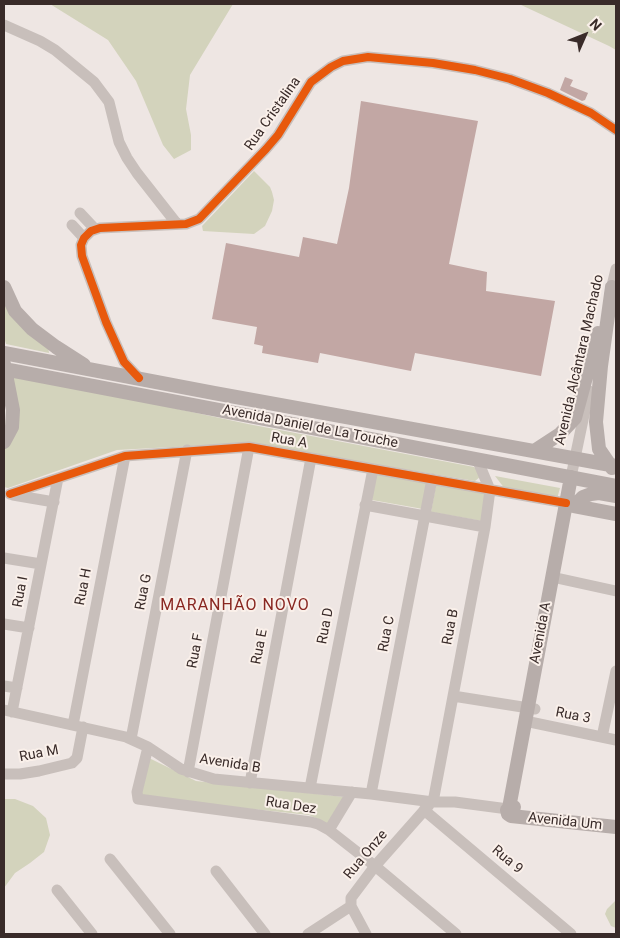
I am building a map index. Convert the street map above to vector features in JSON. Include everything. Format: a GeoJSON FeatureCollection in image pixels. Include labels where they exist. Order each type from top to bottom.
{"type":"FeatureCollection","features":[{"type":"Feature","properties":{"kind":"main road"},"geometry":{"type":"LineString","coordinates":[[4,287],[15,311],[32,328],[56,347],[91,369]]}},
{"type":"Feature","properties":{"kind":"main road"},"geometry":{"type":"LineString","coordinates":[[534,451],[560,434],[575,418],[612,287]]}},
{"type":"Feature","properties":{"kind":"main road"},"geometry":{"type":"LineString","coordinates":[[612,287],[596,415],[598,442],[602,455],[613,468]]}},
{"type":"Feature","properties":{"kind":"main road","name":"Avenida Daniel de La Touche"},"geometry":{"type":"LineString","coordinates":[[4,353],[574,458],[613,468]]}},
{"type":"Feature","properties":{"kind":"main road"},"geometry":{"type":"LineString","coordinates":[[4,364],[13,417],[12,427],[4,442]]}},
{"type":"Feature","properties":{"kind":"main road","name":"Avenida Daniel de La Touche"},"geometry":{"type":"LineString","coordinates":[[6,374],[616,486]]}},
{"type":"Feature","properties":{"kind":"main road"},"geometry":{"type":"LineString","coordinates":[[571,477],[610,494]]}},
{"type":"Feature","properties":{"kind":"main road","name":"Avenida A"},"geometry":{"type":"LineString","coordinates":[[512,811],[570,504],[571,477]]}},
{"type":"Feature","properties":{"kind":"main road"},"geometry":{"type":"LineString","coordinates":[[570,504],[588,494],[610,494]]}},
{"type":"Feature","properties":{"kind":"main road","name":"Rua A"},"geometry":{"type":"LineString","coordinates":[[570,504],[616,514]]}},
{"type":"Feature","properties":{"kind":"main road","name":"Avenida Um"},"geometry":{"type":"LineString","coordinates":[[512,811],[616,822]]}},
{"type":"Feature","properties":{"kind":"main road","name":"Avenida Um"},"geometry":{"type":"LineString","coordinates":[[512,811],[616,827]]}},
{"type":"Feature","properties":{"kind":"street"},"geometry":{"type":"LineString","coordinates":[[4,26],[40,41],[55,50],[94,82],[109,102],[119,142],[127,158],[137,174],[177,224]]}},
{"type":"Feature","properties":{"kind":"street","name":"Rua Cristalina"},"geometry":{"type":"LineString","coordinates":[[95,229],[112,226],[186,224],[199,219],[257,160],[278,135],[302,94],[315,78],[332,66],[355,58],[368,57],[433,63],[491,73],[548,93],[591,114],[616,130]]}},
{"type":"Feature","properties":{"kind":"street"},"geometry":{"type":"LineString","coordinates":[[80,213],[95,229],[84,238],[81,245],[82,256],[106,322],[124,362],[139,378]]}},
{"type":"Feature","properties":{"kind":"street"},"geometry":{"type":"LineString","coordinates":[[72,225],[84,238]]}},
{"type":"Feature","properties":{"kind":"street","name":"Avenida Alcântara Machado"},"geometry":{"type":"LineString","coordinates":[[574,458],[616,269]]}},
{"type":"Feature","properties":{"kind":"street","name":"Rua A"},"geometry":{"type":"LineString","coordinates":[[7,493],[125,456],[249,447],[570,504]]}},
{"type":"Feature","properties":{"kind":"street","name":"Rua F"},"geometry":{"type":"LineString","coordinates":[[188,772],[249,447]]}},
{"type":"Feature","properties":{"kind":"street","name":"Rua G"},"geometry":{"type":"LineString","coordinates":[[131,739],[187,450]]}},
{"type":"Feature","properties":{"kind":"street","name":"Rua H"},"geometry":{"type":"LineString","coordinates":[[78,726],[125,456]]}},
{"type":"Feature","properties":{"kind":"street","name":"Rua E"},"geometry":{"type":"LineString","coordinates":[[250,783],[311,458]]}},
{"type":"Feature","properties":{"kind":"street","name":"Avenida A"},"geometry":{"type":"LineString","coordinates":[[571,477],[574,458]]}},
{"type":"Feature","properties":{"kind":"street"},"geometry":{"type":"LineString","coordinates":[[477,459],[490,490]]}},
{"type":"Feature","properties":{"kind":"street","name":"Rua D"},"geometry":{"type":"LineString","coordinates":[[310,788],[373,469]]}},
{"type":"Feature","properties":{"kind":"street","name":"Rua I"},"geometry":{"type":"LineString","coordinates":[[8,711],[17,688],[58,478]]}},
{"type":"Feature","properties":{"kind":"street","name":"Rua C"},"geometry":{"type":"LineString","coordinates":[[371,794],[432,480]]}},
{"type":"Feature","properties":{"kind":"street","name":"Rua B"},"geometry":{"type":"LineString","coordinates":[[428,806],[453,696],[485,527],[490,490]]}},
{"type":"Feature","properties":{"kind":"street","name":"Rua A"},"geometry":{"type":"LineString","coordinates":[[7,493],[54,502]]}},
{"type":"Feature","properties":{"kind":"street"},"geometry":{"type":"LineString","coordinates":[[365,505],[485,527]]}},
{"type":"Feature","properties":{"kind":"street"},"geometry":{"type":"LineString","coordinates":[[4,558],[42,564]]}},
{"type":"Feature","properties":{"kind":"street"},"geometry":{"type":"LineString","coordinates":[[556,578],[616,590]]}},
{"type":"Feature","properties":{"kind":"street"},"geometry":{"type":"LineString","coordinates":[[4,624],[29,628]]}},
{"type":"Feature","properties":{"kind":"street"},"geometry":{"type":"LineString","coordinates":[[602,737],[616,671]]}},
{"type":"Feature","properties":{"kind":"street"},"geometry":{"type":"LineString","coordinates":[[4,686],[17,688]]}},
{"type":"Feature","properties":{"kind":"street","name":"Rua 3"},"geometry":{"type":"LineString","coordinates":[[453,696],[530,715],[616,740]]}},
{"type":"Feature","properties":{"kind":"street","name":"Avenida B"},"geometry":{"type":"LineString","coordinates":[[8,711],[131,739],[148,747],[173,765],[188,772],[214,779],[371,794],[428,806],[455,802],[512,811]]}},
{"type":"Feature","properties":{"kind":"street","name":"Rua M"},"geometry":{"type":"LineString","coordinates":[[4,774],[39,771],[72,763],[77,758],[78,726]]}},
{"type":"Feature","properties":{"kind":"street","name":"Rua Dez"},"geometry":{"type":"LineString","coordinates":[[148,747],[136,796],[141,800],[312,822],[329,830],[456,934]]}},
{"type":"Feature","properties":{"kind":"street"},"geometry":{"type":"LineString","coordinates":[[329,830],[352,792]]}},
{"type":"Feature","properties":{"kind":"street","name":"Rua Onze"},"geometry":{"type":"LineString","coordinates":[[351,906],[352,895],[428,806]]}},
{"type":"Feature","properties":{"kind":"street","name":"Rua 9"},"geometry":{"type":"LineString","coordinates":[[428,806],[571,934]]}},
{"type":"Feature","properties":{"kind":"street"},"geometry":{"type":"LineString","coordinates":[[110,859],[170,934]]}},
{"type":"Feature","properties":{"kind":"street"},"geometry":{"type":"LineString","coordinates":[[216,871],[265,934]]}},
{"type":"Feature","properties":{"kind":"street"},"geometry":{"type":"LineString","coordinates":[[57,890],[92,934]]}},
{"type":"Feature","properties":{"kind":"street"},"geometry":{"type":"LineString","coordinates":[[308,934],[351,906],[366,934]]}},
{"type":"Feature","properties":{"kind":"green space"},"geometry":{"type":"Polygon","coordinates":[[[50,4],[233,4],[190,75],[186,109],[191,135],[191,150],[174,159],[163,145],[136,81],[108,40],[50,4]]]}},
{"type":"Feature","properties":{"kind":"green space"},"geometry":{"type":"Polygon","coordinates":[[[519,4],[616,4],[616,50],[609,46],[519,4]]]}},
{"type":"Feature","properties":{"kind":"green space"},"geometry":{"type":"Polygon","coordinates":[[[254,171],[270,187],[274,200],[272,211],[265,226],[254,234],[203,231],[202,226],[254,171]]]}},
{"type":"Feature","properties":{"kind":"green space"},"geometry":{"type":"Polygon","coordinates":[[[4,299],[48,346],[49,353],[6,344],[4,337],[4,299]]]}},
{"type":"Feature","properties":{"kind":"green space"},"geometry":{"type":"Polygon","coordinates":[[[9,373],[248,424],[474,467],[480,477],[475,481],[247,443],[117,450],[8,488],[4,487],[4,448],[9,373]]]}},
{"type":"Feature","properties":{"kind":"green space"},"geometry":{"type":"Polygon","coordinates":[[[376,473],[428,481],[423,509],[372,500],[376,473]]]}},
{"type":"Feature","properties":{"kind":"green space"},"geometry":{"type":"Polygon","coordinates":[[[495,476],[560,488],[557,499],[505,489],[495,476]]]}},
{"type":"Feature","properties":{"kind":"green space"},"geometry":{"type":"Polygon","coordinates":[[[436,485],[487,494],[482,521],[431,512],[436,485]]]}},
{"type":"Feature","properties":{"kind":"green space"},"geometry":{"type":"Polygon","coordinates":[[[149,758],[196,781],[345,797],[328,824],[309,815],[138,797],[149,758]]]}},
{"type":"Feature","properties":{"kind":"green space"},"geometry":{"type":"Polygon","coordinates":[[[4,799],[15,799],[33,806],[46,818],[50,835],[44,852],[15,873],[4,888],[4,799]]]}},
{"type":"Feature","properties":{"kind":"green space"},"geometry":{"type":"Polygon","coordinates":[[[616,900],[616,928],[611,926],[605,914],[607,909],[616,900]]]}},
{"type":"Feature","properties":{"kind":"building"},"geometry":{"type":"Polygon","coordinates":[[[565,77],[573,80],[570,86],[588,93],[585,100],[582,101],[560,90],[565,77]]]}},
{"type":"Feature","properties":{"kind":"building"},"geometry":{"type":"Polygon","coordinates":[[[361,101],[478,121],[449,264],[487,272],[486,291],[555,301],[541,376],[415,353],[411,371],[320,353],[318,363],[262,353],[263,346],[254,344],[257,327],[212,319],[226,243],[299,257],[303,237],[337,244],[349,188],[361,101]]]}},
{"type":"Feature","properties":{"kind":"cycle path"},"geometry":{"type":"LineString","coordinates":[[139,378],[124,362],[106,322],[82,256],[81,245],[84,238],[91,231],[100,228],[186,224],[199,219],[278,135],[311,82],[331,67],[343,61],[368,57],[433,63],[475,70],[510,79],[548,93],[591,113],[616,130]]}},
{"type":"Feature","properties":{"kind":"cycle path"},"geometry":{"type":"LineString","coordinates":[[10,494],[125,456],[249,447],[566,503]]}},
{"type":"Feature","properties":{"kind":"district","name":"MARANHÃO NOVO"},"geometry":{"type":"Point","coordinates":[235,606]}}]}
